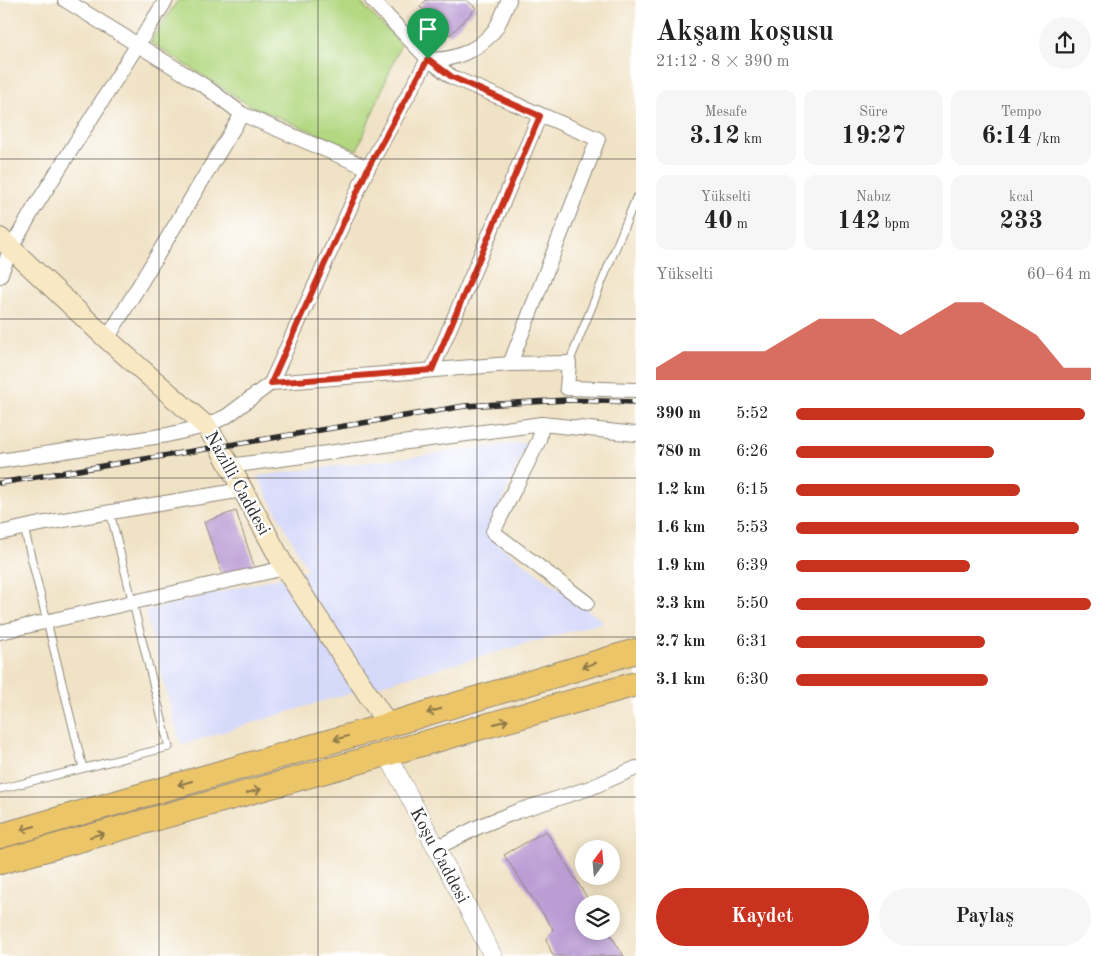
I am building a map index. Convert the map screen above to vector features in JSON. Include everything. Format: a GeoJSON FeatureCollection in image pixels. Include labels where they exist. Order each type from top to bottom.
{"type":"FeatureCollection","features":[{"type":"Feature","properties":{"kind":"highway"},"geometry":{"type":"LineString","coordinates":[[0,836],[388,725],[636,650]]}},
{"type":"Feature","properties":{"kind":"highway"},"geometry":{"type":"LineString","coordinates":[[0,862],[636,684]]}},
{"type":"Feature","properties":{"kind":"highway"},"geometry":{"type":"LineString","coordinates":[[387,754],[388,725]]}},
{"type":"Feature","properties":{"kind":"main road","name":"Nazilli Caddesi"},"geometry":{"type":"LineString","coordinates":[[6,243],[107,339],[206,426],[219,446],[285,568],[388,725]]}},
{"type":"Feature","properties":{"kind":"street"},"geometry":{"type":"LineString","coordinates":[[65,0],[206,87],[242,114],[368,168]]}},
{"type":"Feature","properties":{"kind":"street"},"geometry":{"type":"LineString","coordinates":[[0,276],[6,243],[33,210],[166,0]]}},
{"type":"Feature","properties":{"kind":"street"},"geometry":{"type":"LineString","coordinates":[[372,0],[428,59],[452,77],[540,116],[598,139],[510,364]]}},
{"type":"Feature","properties":{"kind":"street"},"geometry":{"type":"LineString","coordinates":[[428,59],[440,60],[469,52],[493,32],[509,0]]}},
{"type":"Feature","properties":{"kind":"street"},"geometry":{"type":"LineString","coordinates":[[0,461],[167,435],[206,426],[227,416],[271,383],[368,168],[428,59]]}},
{"type":"Feature","properties":{"kind":"street"},"geometry":{"type":"LineString","coordinates":[[107,339],[242,114]]}},
{"type":"Feature","properties":{"kind":"street"},"geometry":{"type":"LineString","coordinates":[[432,370],[540,116]]}},
{"type":"Feature","properties":{"kind":"street"},"geometry":{"type":"LineString","coordinates":[[271,383],[510,364],[569,363],[568,388],[636,390]]}},
{"type":"Feature","properties":{"kind":"street"},"geometry":{"type":"LineString","coordinates":[[229,466],[542,424],[636,434]]}},
{"type":"Feature","properties":{"kind":"street"},"geometry":{"type":"LineString","coordinates":[[542,424],[538,440],[493,532],[587,603]]}},
{"type":"Feature","properties":{"kind":"street"},"geometry":{"type":"LineString","coordinates":[[0,533],[242,490]]}},
{"type":"Feature","properties":{"kind":"street"},"geometry":{"type":"LineString","coordinates":[[0,632],[285,568]]}},
{"type":"Feature","properties":{"kind":"street","name":"Koşu Caddesi"},"geometry":{"type":"LineString","coordinates":[[387,754],[492,956]]}},
{"type":"Feature","properties":{"kind":"street"},"geometry":{"type":"LineString","coordinates":[[436,848],[480,826],[518,811],[590,788],[636,768]]}},
{"type":"Feature","properties":{"kind":"lane"},"geometry":{"type":"LineString","coordinates":[[569,363],[636,198]]}},
{"type":"Feature","properties":{"kind":"lane"},"geometry":{"type":"LineString","coordinates":[[0,780],[1,788],[169,747],[110,512]]}},
{"type":"Feature","properties":{"kind":"lane"},"geometry":{"type":"LineString","coordinates":[[24,528],[83,768]]}},
{"type":"Feature","properties":{"kind":"shaded area"},"geometry":{"type":"Polygon","coordinates":[[[528,442],[487,536],[604,622],[330,699],[181,745],[145,611],[308,570],[257,476],[528,442]]]}},
{"type":"Feature","properties":{"kind":"green space"},"geometry":{"type":"Polygon","coordinates":[[[178,0],[358,0],[401,44],[357,150],[249,105],[150,42],[178,0]]]}},
{"type":"Feature","properties":{"kind":"building"},"geometry":{"type":"Polygon","coordinates":[[[426,0],[467,0],[476,8],[450,35],[420,7],[426,0]]]}},
{"type":"Feature","properties":{"kind":"building"},"geometry":{"type":"Polygon","coordinates":[[[236,511],[255,569],[224,579],[204,522],[236,511]]]}},
{"type":"Feature","properties":{"kind":"building"},"geometry":{"type":"Polygon","coordinates":[[[546,831],[575,878],[575,885],[579,885],[585,895],[575,895],[575,940],[614,940],[624,956],[553,956],[546,939],[553,929],[504,855],[546,831]]]}},
{"type":"Feature","properties":{"kind":"railway"},"geometry":{"type":"LineString","coordinates":[[0,483],[465,406],[566,400],[636,402]]}},
{"type":"Feature","properties":{"kind":"route"},"geometry":{"type":"LineString","coordinates":[[428,59],[452,77],[540,116],[432,370],[271,383],[368,168],[428,59]]}}]}
